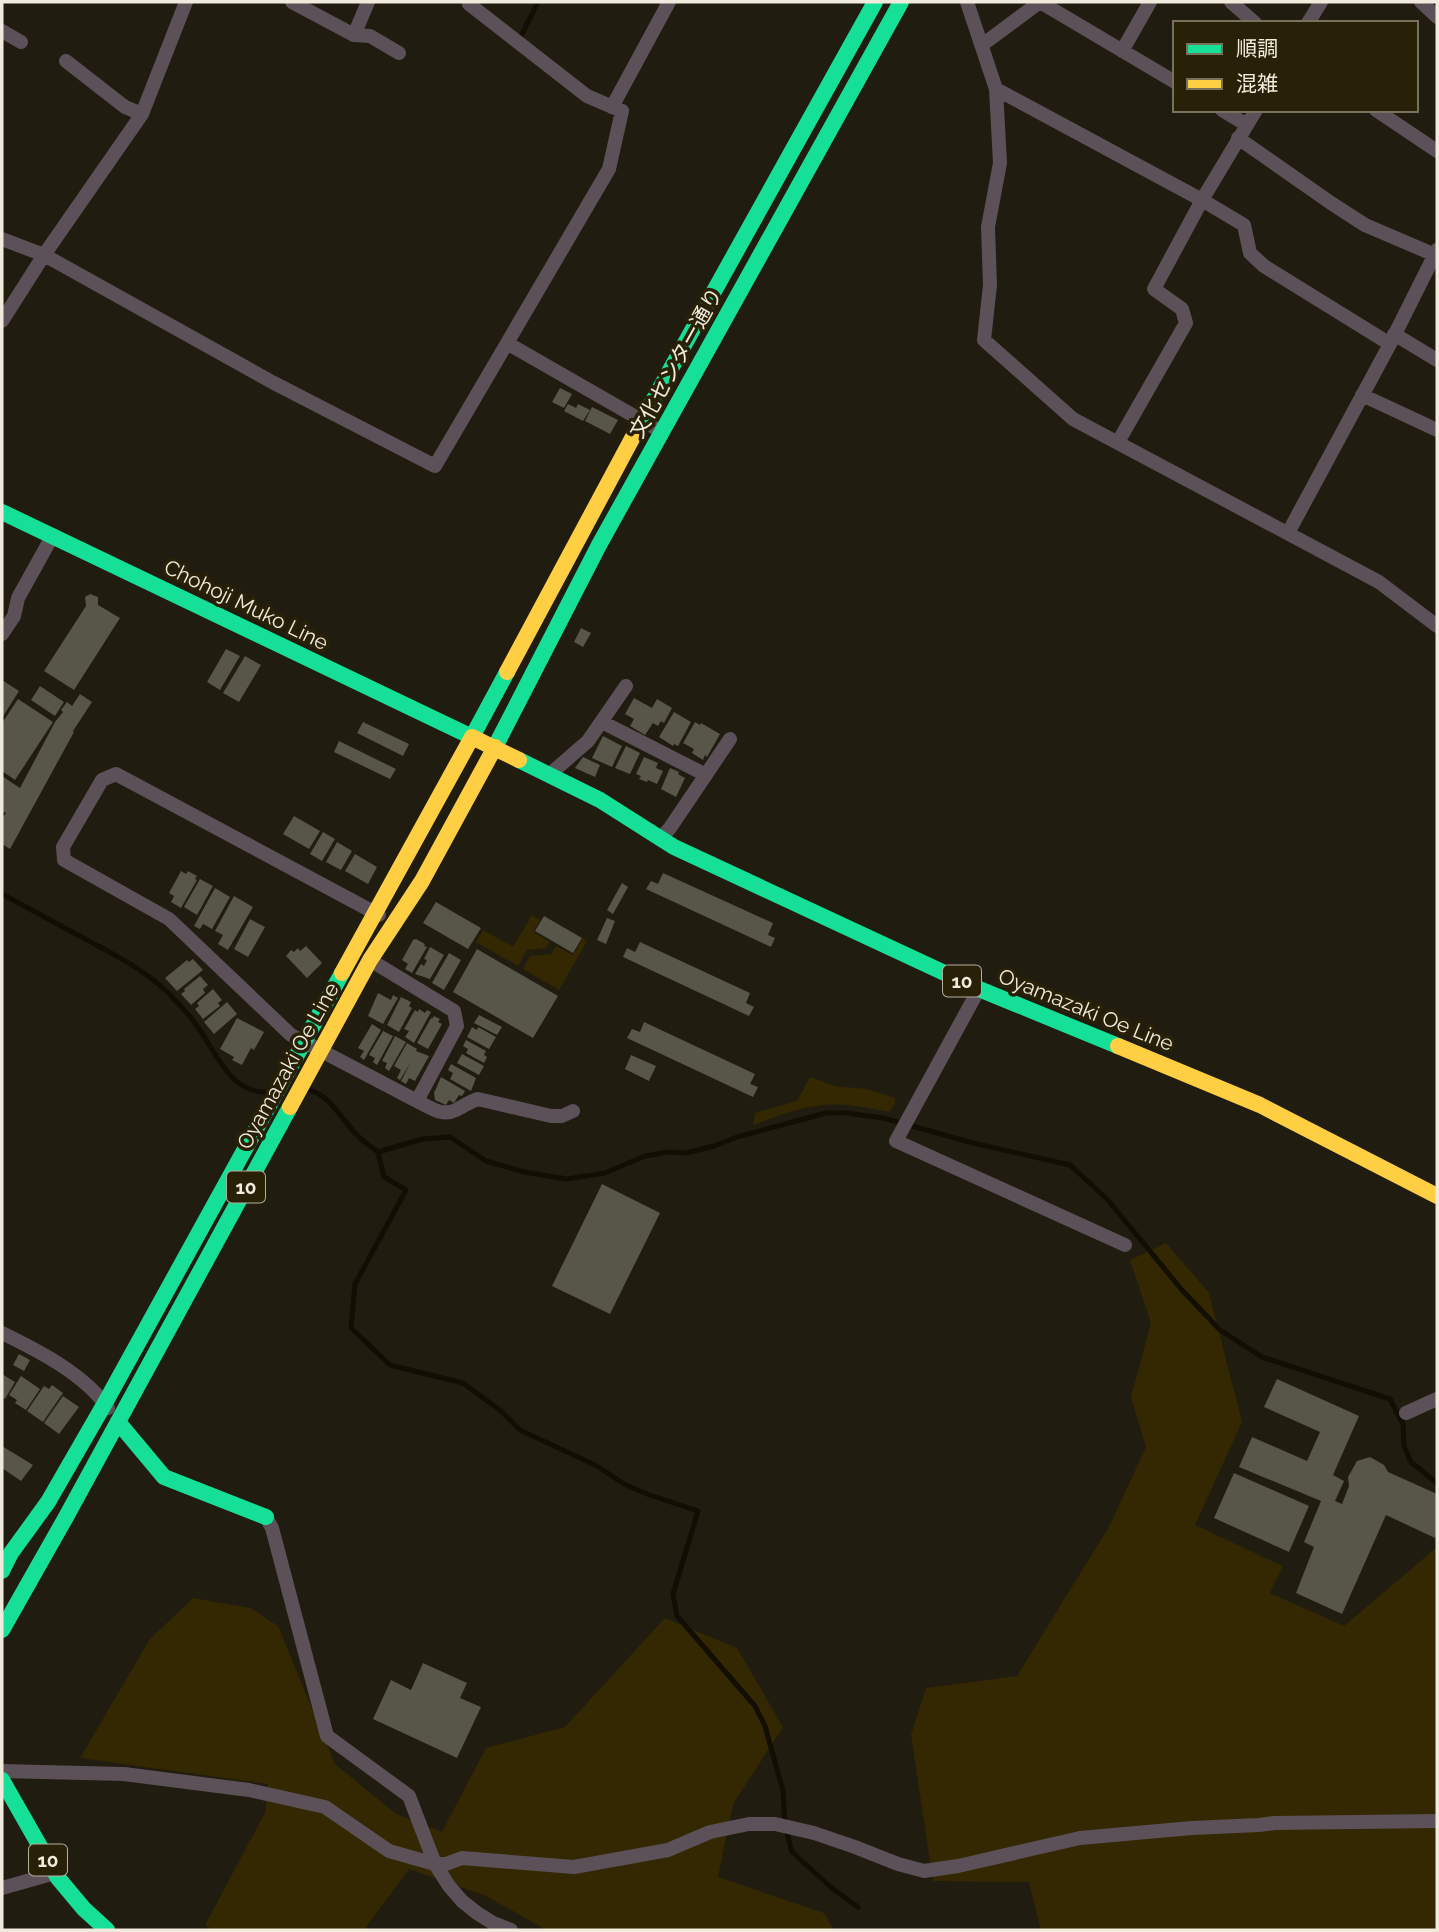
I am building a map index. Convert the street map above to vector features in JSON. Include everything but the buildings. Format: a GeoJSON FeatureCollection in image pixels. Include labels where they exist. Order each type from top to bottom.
{"type":"FeatureCollection","features":[{"type":"Feature","properties":{"kind":"main road","name":"文化センター通り"},"geometry":{"type":"LineString","coordinates":[[472,737],[642,421],[875,2]]}},
{"type":"Feature","properties":{"kind":"main road","name":"文化センター通り"},"geometry":{"type":"LineString","coordinates":[[495,747],[599,545],[901,2]]}},
{"type":"Feature","properties":{"kind":"main road","name":"Chohoji Muko Line"},"geometry":{"type":"LineString","coordinates":[[2,512],[472,737]]}},
{"type":"Feature","properties":{"kind":"main road","name":"Oyamazaki Oe Line"},"geometry":{"type":"LineString","coordinates":[[2,1571],[11,1553],[48,1502],[104,1403],[472,737],[600,800],[660,839],[979,989],[1260,1105],[1437,1196]]}},
{"type":"Feature","properties":{"kind":"main road","name":"Oyamazaki Oe Line"},"geometry":{"type":"LineString","coordinates":[[2,1630],[370,960],[422,881],[495,747]]}},
{"type":"Feature","properties":{"kind":"main road"},"geometry":{"type":"LineString","coordinates":[[118,1422],[164,1477],[266,1517]]}},
{"type":"Feature","properties":{"kind":"main road","name":"10"},"geometry":{"type":"LineString","coordinates":[[2,1780],[55,1873],[84,1909],[107,1930]]}},
{"type":"Feature","properties":{"kind":"street"},"geometry":{"type":"LineString","coordinates":[[2,321],[44,255],[142,114],[186,2]]}},
{"type":"Feature","properties":{"kind":"street"},"geometry":{"type":"LineString","coordinates":[[292,2],[354,35],[370,36],[399,52]]}},
{"type":"Feature","properties":{"kind":"street"},"geometry":{"type":"LineString","coordinates":[[354,35],[369,2]]}},
{"type":"Feature","properties":{"kind":"street"},"geometry":{"type":"LineString","coordinates":[[2,239],[44,255],[272,382],[435,466],[609,169],[622,111],[587,96],[469,4],[470,2]]}},
{"type":"Feature","properties":{"kind":"street"},"geometry":{"type":"LineString","coordinates":[[612,107],[670,2]]}},
{"type":"Feature","properties":{"kind":"street"},"geometry":{"type":"LineString","coordinates":[[967,2],[996,89],[1000,163],[988,227],[990,285],[984,340],[1073,419],[1379,582],[1437,626]]}},
{"type":"Feature","properties":{"kind":"street"},"geometry":{"type":"LineString","coordinates":[[982,45],[1040,2],[1173,81]]}},
{"type":"Feature","properties":{"kind":"street"},"geometry":{"type":"LineString","coordinates":[[1122,51],[1150,2]]}},
{"type":"Feature","properties":{"kind":"street"},"geometry":{"type":"LineString","coordinates":[[1231,2],[1253,21]]}},
{"type":"Feature","properties":{"kind":"street"},"geometry":{"type":"LineString","coordinates":[[1309,21],[1321,2]]}},
{"type":"Feature","properties":{"kind":"street"},"geometry":{"type":"LineString","coordinates":[[1421,2],[1437,17]]}},
{"type":"Feature","properties":{"kind":"street"},"geometry":{"type":"LineString","coordinates":[[2,31],[21,42]]}},
{"type":"Feature","properties":{"kind":"street"},"geometry":{"type":"LineString","coordinates":[[66,61],[125,107],[142,114]]}},
{"type":"Feature","properties":{"kind":"street"},"geometry":{"type":"LineString","coordinates":[[996,89],[1244,225],[1250,253],[1264,266],[1392,339],[1437,360]]}},
{"type":"Feature","properties":{"kind":"street"},"geometry":{"type":"LineString","coordinates":[[1225,112],[1247,125]]}},
{"type":"Feature","properties":{"kind":"street"},"geometry":{"type":"LineString","coordinates":[[1118,442],[1186,323],[1182,309],[1154,289],[1202,200],[1255,112]]}},
{"type":"Feature","properties":{"kind":"street"},"geometry":{"type":"LineString","coordinates":[[1379,112],[1437,151]]}},
{"type":"Feature","properties":{"kind":"street"},"geometry":{"type":"LineString","coordinates":[[1238,138],[1365,225],[1436,253],[1288,533]]}},
{"type":"Feature","properties":{"kind":"street"},"geometry":{"type":"LineString","coordinates":[[507,343],[662,432]]}},
{"type":"Feature","properties":{"kind":"street"},"geometry":{"type":"LineString","coordinates":[[1362,395],[1437,430]]}},
{"type":"Feature","properties":{"kind":"street"},"geometry":{"type":"LineString","coordinates":[[2,634],[14,616],[18,598],[53,535]]}},
{"type":"Feature","properties":{"kind":"street"},"geometry":{"type":"LineString","coordinates":[[549,775],[588,741],[626,685]]}},
{"type":"Feature","properties":{"kind":"street"},"geometry":{"type":"LineString","coordinates":[[602,722],[706,775]]}},
{"type":"Feature","properties":{"kind":"street"},"geometry":{"type":"LineString","coordinates":[[660,839],[730,739]]}},
{"type":"Feature","properties":{"kind":"street"},"geometry":{"type":"LineString","coordinates":[[393,922],[116,774],[102,780],[63,847],[64,860],[169,919],[291,1035],[438,1112],[454,1111],[478,1099],[551,1116],[562,1116],[573,1111]]}},
{"type":"Feature","properties":{"kind":"street"},"geometry":{"type":"LineString","coordinates":[[370,960],[454,1011],[457,1026],[417,1101]]}},
{"type":"Feature","properties":{"kind":"street"},"geometry":{"type":"LineString","coordinates":[[979,989],[896,1142],[1125,1245]]}},
{"type":"Feature","properties":{"kind":"street"},"geometry":{"type":"LineString","coordinates":[[2,1333],[42,1353],[97,1392],[118,1422]]}},
{"type":"Feature","properties":{"kind":"street"},"geometry":{"type":"LineString","coordinates":[[1406,1413],[1437,1399]]}},
{"type":"Feature","properties":{"kind":"street"},"geometry":{"type":"LineString","coordinates":[[266,1517],[272,1528],[327,1737],[409,1796],[435,1864],[449,1886],[462,1901],[493,1923],[511,1930]]}},
{"type":"Feature","properties":{"kind":"street"},"geometry":{"type":"LineString","coordinates":[[2,1770],[124,1774],[249,1790],[325,1807],[389,1851],[435,1864],[446,1864],[461,1858],[574,1867],[668,1850],[710,1832],[749,1824],[775,1824],[814,1833],[924,1871],[958,1866],[1080,1838],[1275,1823],[1437,1821]]}},
{"type":"Feature","properties":{"kind":"street"},"geometry":{"type":"LineString","coordinates":[[2,1888],[55,1873]]}},
{"type":"Feature","properties":{"kind":"shaded area"},"geometry":{"type":"Polygon","coordinates":[[[532,915],[540,920],[533,932],[550,942],[546,948],[527,950],[518,966],[476,942],[483,930],[513,947],[532,915]]]}},
{"type":"Feature","properties":{"kind":"shaded area"},"geometry":{"type":"Polygon","coordinates":[[[583,938],[587,941],[559,990],[523,969],[530,956],[551,954],[556,946],[573,955],[583,938]]]}},
{"type":"Feature","properties":{"kind":"shaded area"},"geometry":{"type":"Polygon","coordinates":[[[810,1077],[835,1086],[867,1089],[895,1098],[895,1103],[890,1112],[849,1105],[814,1106],[753,1125],[755,1113],[797,1101],[810,1077]]]}},
{"type":"Feature","properties":{"kind":"shaded area"},"geometry":{"type":"Polygon","coordinates":[[[1166,1243],[1209,1293],[1242,1422],[1195,1525],[1283,1566],[1270,1593],[1344,1626],[1437,1547],[1437,1930],[1041,1930],[1029,1882],[933,1881],[911,1735],[926,1688],[1017,1676],[1110,1525],[1146,1447],[1131,1397],[1151,1323],[1130,1260],[1166,1243]]]}},
{"type":"Feature","properties":{"kind":"shaded area"},"geometry":{"type":"Polygon","coordinates":[[[193,1598],[250,1608],[278,1626],[335,1764],[396,1814],[442,1832],[486,1748],[565,1727],[665,1618],[737,1648],[783,1727],[733,1804],[718,1877],[824,1913],[834,1930],[544,1930],[486,1896],[409,1869],[364,1930],[214,1930],[205,1925],[265,1813],[268,1784],[80,1758],[150,1639],[193,1598]]]}},
{"type":"Feature","properties":{"kind":"waterway"},"geometry":{"type":"LineString","coordinates":[[521,36],[538,2]]}},
{"type":"Feature","properties":{"kind":"waterway"},"geometry":{"type":"LineString","coordinates":[[2,894],[146,974],[167,991],[190,1016],[225,1070],[234,1079],[255,1091],[268,1092]]}},
{"type":"Feature","properties":{"kind":"waterway"},"geometry":{"type":"LineString","coordinates":[[305,1089],[327,1100],[358,1137],[378,1152],[422,1139],[450,1137],[486,1161],[524,1172],[567,1179],[605,1173],[645,1156],[668,1152],[686,1153],[714,1146],[737,1137],[826,1113],[883,1118],[973,1143],[1070,1165],[1107,1199],[1182,1290],[1220,1330],[1262,1357],[1390,1399],[1403,1424],[1404,1446],[1411,1462],[1437,1483]]}},
{"type":"Feature","properties":{"kind":"waterway"},"geometry":{"type":"LineString","coordinates":[[378,1152],[384,1177],[406,1190],[355,1284],[351,1328],[390,1365],[463,1383],[501,1411],[520,1430],[597,1466],[624,1484],[698,1511],[673,1594],[677,1616],[755,1706],[765,1726],[783,1791],[785,1826],[792,1852],[833,1889],[858,1907]]}},
{"type":"Feature","properties":{"kind":"traffic: fast"},"geometry":{"type":"LineString","coordinates":[[634,435],[875,2]]}},
{"type":"Feature","properties":{"kind":"traffic: fast"},"geometry":{"type":"LineString","coordinates":[[495,747],[599,545],[901,2]]}},
{"type":"Feature","properties":{"kind":"traffic: fast"},"geometry":{"type":"LineString","coordinates":[[2,512],[472,737],[507,672]]}},
{"type":"Feature","properties":{"kind":"traffic: fast"},"geometry":{"type":"LineString","coordinates":[[519,760],[600,800],[674,847],[979,989],[1118,1046]]}},
{"type":"Feature","properties":{"kind":"traffic: fast"},"geometry":{"type":"LineString","coordinates":[[2,1571],[11,1553],[48,1502],[105,1403],[342,973]]}},
{"type":"Feature","properties":{"kind":"traffic: fast"},"geometry":{"type":"LineString","coordinates":[[2,1630],[290,1107]]}},
{"type":"Feature","properties":{"kind":"traffic: fast"},"geometry":{"type":"LineString","coordinates":[[118,1422],[164,1477],[266,1517]]}},
{"type":"Feature","properties":{"kind":"traffic: fast"},"geometry":{"type":"LineString","coordinates":[[2,1780],[58,1878],[84,1909],[107,1930]]}},
{"type":"Feature","properties":{"kind":"traffic: slow"},"geometry":{"type":"LineString","coordinates":[[507,672],[634,435]]}},
{"type":"Feature","properties":{"kind":"traffic: slow"},"geometry":{"type":"LineString","coordinates":[[342,973],[472,737],[519,760]]}},
{"type":"Feature","properties":{"kind":"traffic: slow"},"geometry":{"type":"LineString","coordinates":[[290,1107],[370,960],[422,881],[495,747]]}},
{"type":"Feature","properties":{"kind":"traffic: slow"},"geometry":{"type":"LineString","coordinates":[[1118,1046],[1260,1105],[1437,1196]]}}]}
